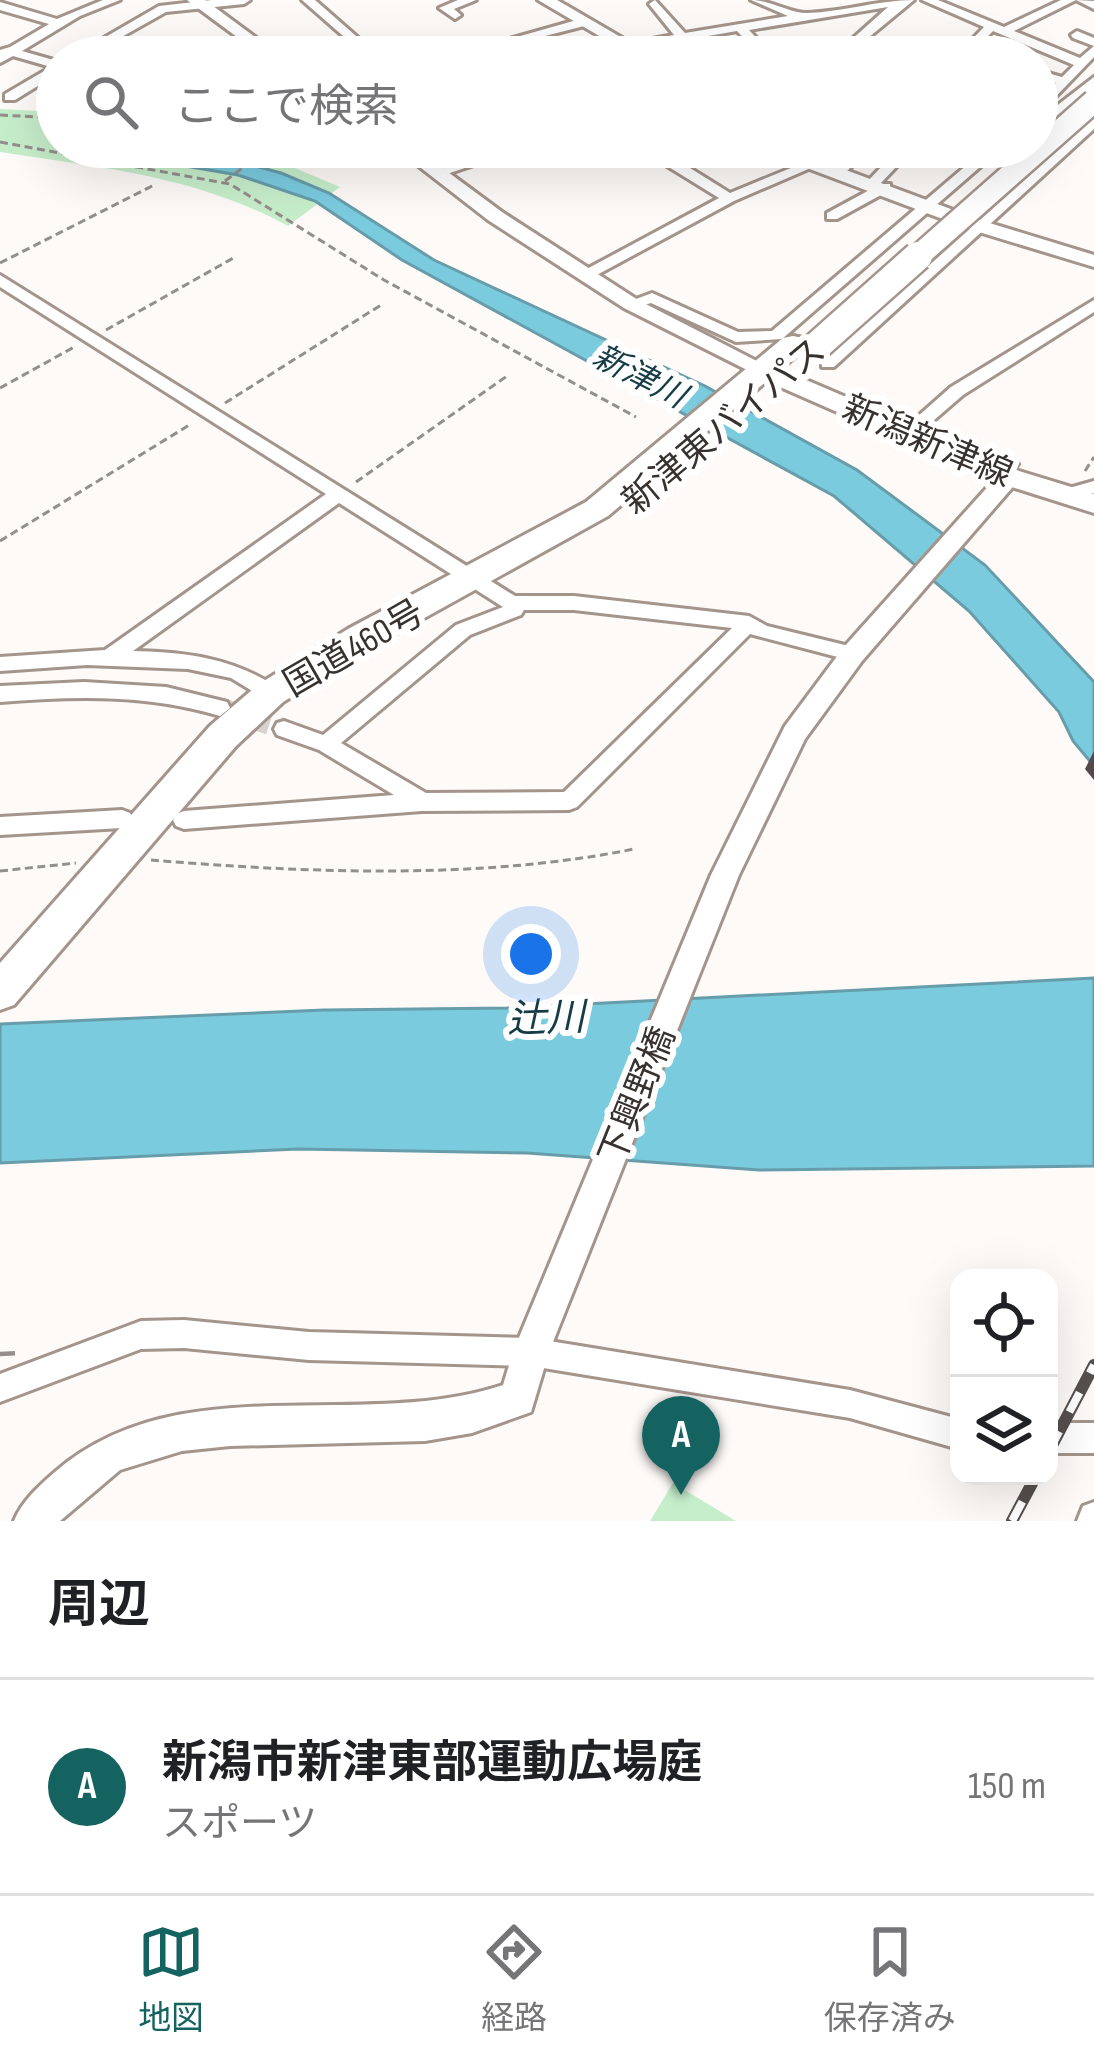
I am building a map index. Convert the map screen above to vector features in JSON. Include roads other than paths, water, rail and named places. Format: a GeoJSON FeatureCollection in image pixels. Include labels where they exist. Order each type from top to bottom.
{"type":"FeatureCollection","features":[{"type":"Feature","properties":{"kind":"highway"},"geometry":{"type":"LineString","coordinates":[[1058,99],[1088,74]]}},
{"type":"Feature","properties":{"kind":"highway","name":"新津東バイパス"},"geometry":{"type":"LineString","coordinates":[[1058,133],[1094,101]]}},
{"type":"Feature","properties":{"kind":"highway","name":"新津東バイパス"},"geometry":{"type":"LineString","coordinates":[[810,354],[1000,168]]}},
{"type":"Feature","properties":{"kind":"highway","name":"新津東バイパス"},"geometry":{"type":"LineString","coordinates":[[691,444],[765,381],[810,354],[1019,168]]}},
{"type":"Feature","properties":{"kind":"highway","name":"国道460号"},"geometry":{"type":"LineString","coordinates":[[0,992],[100,867],[223,736],[271,693],[360,638],[492,591],[691,444]]}},
{"type":"Feature","properties":{"kind":"highway"},"geometry":{"type":"LineString","coordinates":[[193,772],[328,677],[492,591]]}},
{"type":"Feature","properties":{"kind":"main road","name":"新潟新津線"},"geometry":{"type":"LineString","coordinates":[[765,381],[1005,475],[1086,495]]}},
{"type":"Feature","properties":{"kind":"street"},"geometry":{"type":"LineString","coordinates":[[113,36],[163,8],[196,1],[244,0]]}},
{"type":"Feature","properties":{"kind":"street"},"geometry":{"type":"LineString","coordinates":[[308,0],[350,36]]}},
{"type":"Feature","properties":{"kind":"street"},"geometry":{"type":"LineString","coordinates":[[455,15],[446,8],[470,0]]}},
{"type":"Feature","properties":{"kind":"street"},"geometry":{"type":"LineString","coordinates":[[546,0],[613,36]]}},
{"type":"Feature","properties":{"kind":"street"},"geometry":{"type":"LineString","coordinates":[[758,0],[800,17]]}},
{"type":"Feature","properties":{"kind":"street"},"geometry":{"type":"LineString","coordinates":[[673,36],[905,0]]}},
{"type":"Feature","properties":{"kind":"street"},"geometry":{"type":"LineString","coordinates":[[863,36],[905,0]]}},
{"type":"Feature","properties":{"kind":"street"},"geometry":{"type":"LineString","coordinates":[[928,0],[1009,36]]}},
{"type":"Feature","properties":{"kind":"street"},"geometry":{"type":"LineString","coordinates":[[990,36],[1070,0]]}},
{"type":"Feature","properties":{"kind":"street"},"geometry":{"type":"LineString","coordinates":[[1082,0],[1094,5]]}},
{"type":"Feature","properties":{"kind":"street"},"geometry":{"type":"LineString","coordinates":[[4,53],[104,1]]}},
{"type":"Feature","properties":{"kind":"street"},"geometry":{"type":"LineString","coordinates":[[196,1],[241,36]]}},
{"type":"Feature","properties":{"kind":"street"},"geometry":{"type":"LineString","coordinates":[[655,4],[680,35]]}},
{"type":"Feature","properties":{"kind":"street"},"geometry":{"type":"LineString","coordinates":[[0,6],[57,23]]}},
{"type":"Feature","properties":{"kind":"street"},"geometry":{"type":"LineString","coordinates":[[530,36],[584,22]]}},
{"type":"Feature","properties":{"kind":"street"},"geometry":{"type":"LineString","coordinates":[[739,26],[748,36]]}},
{"type":"Feature","properties":{"kind":"street"},"geometry":{"type":"LineString","coordinates":[[1077,34],[1094,46],[1088,74]]}},
{"type":"Feature","properties":{"kind":"street"},"geometry":{"type":"LineString","coordinates":[[4,53],[36,61]]}},
{"type":"Feature","properties":{"kind":"street"},"geometry":{"type":"LineString","coordinates":[[1058,59],[1088,74]]}},
{"type":"Feature","properties":{"kind":"street"},"geometry":{"type":"LineString","coordinates":[[1058,92],[1066,82],[1088,74]]}},
{"type":"Feature","properties":{"kind":"street"},"geometry":{"type":"LineString","coordinates":[[10,97],[36,80]]}},
{"type":"Feature","properties":{"kind":"street"},"geometry":{"type":"LineString","coordinates":[[1058,80],[1066,82]]}},
{"type":"Feature","properties":{"kind":"street"},"geometry":{"type":"LineString","coordinates":[[1058,153],[1094,122]]}},
{"type":"Feature","properties":{"kind":"street"},"geometry":{"type":"LineString","coordinates":[[433,168],[495,216],[632,304],[765,381]]}},
{"type":"Feature","properties":{"kind":"street"},"geometry":{"type":"LineString","coordinates":[[439,172],[452,168]]}},
{"type":"Feature","properties":{"kind":"street"},"geometry":{"type":"LineString","coordinates":[[680,168],[729,198]]}},
{"type":"Feature","properties":{"kind":"street"},"geometry":{"type":"LineString","coordinates":[[588,274],[729,198],[803,168]]}},
{"type":"Feature","properties":{"kind":"street"},"geometry":{"type":"LineString","coordinates":[[828,168],[976,225],[1094,262]]}},
{"type":"Feature","properties":{"kind":"street"},"geometry":{"type":"LineString","coordinates":[[839,171],[842,168]]}},
{"type":"Feature","properties":{"kind":"street"},"geometry":{"type":"LineString","coordinates":[[832,216],[879,185],[892,168]]}},
{"type":"Feature","properties":{"kind":"street"},"geometry":{"type":"LineString","coordinates":[[632,304],[652,298],[736,337],[769,338],[972,168]]}},
{"type":"Feature","properties":{"kind":"street"},"geometry":{"type":"LineString","coordinates":[[810,354],[1041,168]]}},
{"type":"Feature","properties":{"kind":"street"},"geometry":{"type":"LineString","coordinates":[[0,280],[492,591],[514,610],[463,630],[326,744]]}},
{"type":"Feature","properties":{"kind":"street"},"geometry":{"type":"LineString","coordinates":[[1005,475],[1009,464],[914,429],[957,391],[1094,305]]}},
{"type":"Feature","properties":{"kind":"street","name":"下興野橋"},"geometry":{"type":"LineString","coordinates":[[33,1521],[105,1459],[134,1444],[203,1430],[405,1424],[482,1415],[518,1399],[531,1352],[725,875],[794,733],[853,654],[961,534],[1005,475]]}},
{"type":"Feature","properties":{"kind":"street"},"geometry":{"type":"LineString","coordinates":[[107,659],[339,494]]}},
{"type":"Feature","properties":{"kind":"street"},"geometry":{"type":"LineString","coordinates":[[492,591],[749,623],[761,632],[853,654]]}},
{"type":"Feature","properties":{"kind":"street"},"geometry":{"type":"LineString","coordinates":[[184,820],[422,802],[569,801],[749,623]]}},
{"type":"Feature","properties":{"kind":"street"},"geometry":{"type":"LineString","coordinates":[[0,664],[107,659],[204,664],[237,672],[271,693]]}},
{"type":"Feature","properties":{"kind":"street"},"geometry":{"type":"LineString","coordinates":[[0,694],[82,687],[173,694],[220,708]]}},
{"type":"Feature","properties":{"kind":"street"},"geometry":{"type":"LineString","coordinates":[[284,729],[326,744],[422,802]]}},
{"type":"Feature","properties":{"kind":"street"},"geometry":{"type":"LineString","coordinates":[[0,826],[122,819]]}},
{"type":"Feature","properties":{"kind":"street"},"geometry":{"type":"LineString","coordinates":[[0,1388],[141,1335],[184,1334],[309,1346],[531,1352],[850,1404],[950,1432]]}},
{"type":"Feature","properties":{"kind":"street"},"geometry":{"type":"LineString","coordinates":[[1058,1438],[1094,1438]]}},
{"type":"Feature","properties":{"kind":"water","name":"新津川"},"geometry":{"type":"Polygon","coordinates":[[[197,168],[262,168],[329,193],[434,260],[705,386],[857,470],[985,565],[1094,682],[1094,766],[1073,741],[1059,712],[969,611],[834,496],[402,260],[315,201],[238,175],[197,168]]]}},
{"type":"Feature","properties":{"kind":"water","name":"辻川"},"geometry":{"type":"Polygon","coordinates":[[[1094,978],[1094,1166],[759,1170],[527,1153],[298,1149],[0,1163],[0,1024],[324,1010],[507,1008],[1094,978]]]}},
{"type":"Feature","properties":{"kind":"tunnel"},"geometry":{"type":"LineString","coordinates":[[220,708],[284,729]]}},
{"type":"Feature","properties":{"kind":"railway"},"geometry":{"type":"LineString","coordinates":[[1058,1434],[1094,1365]]}},
{"type":"Feature","properties":{"kind":"railway"},"geometry":{"type":"LineString","coordinates":[[1012,1521],[1031,1485]]}},
{"type":"Feature","properties":{"kind":"place","name":"新潟市新津東部運動広場庭"},"geometry":{"type":"Point","coordinates":[681,1495]}}]}
